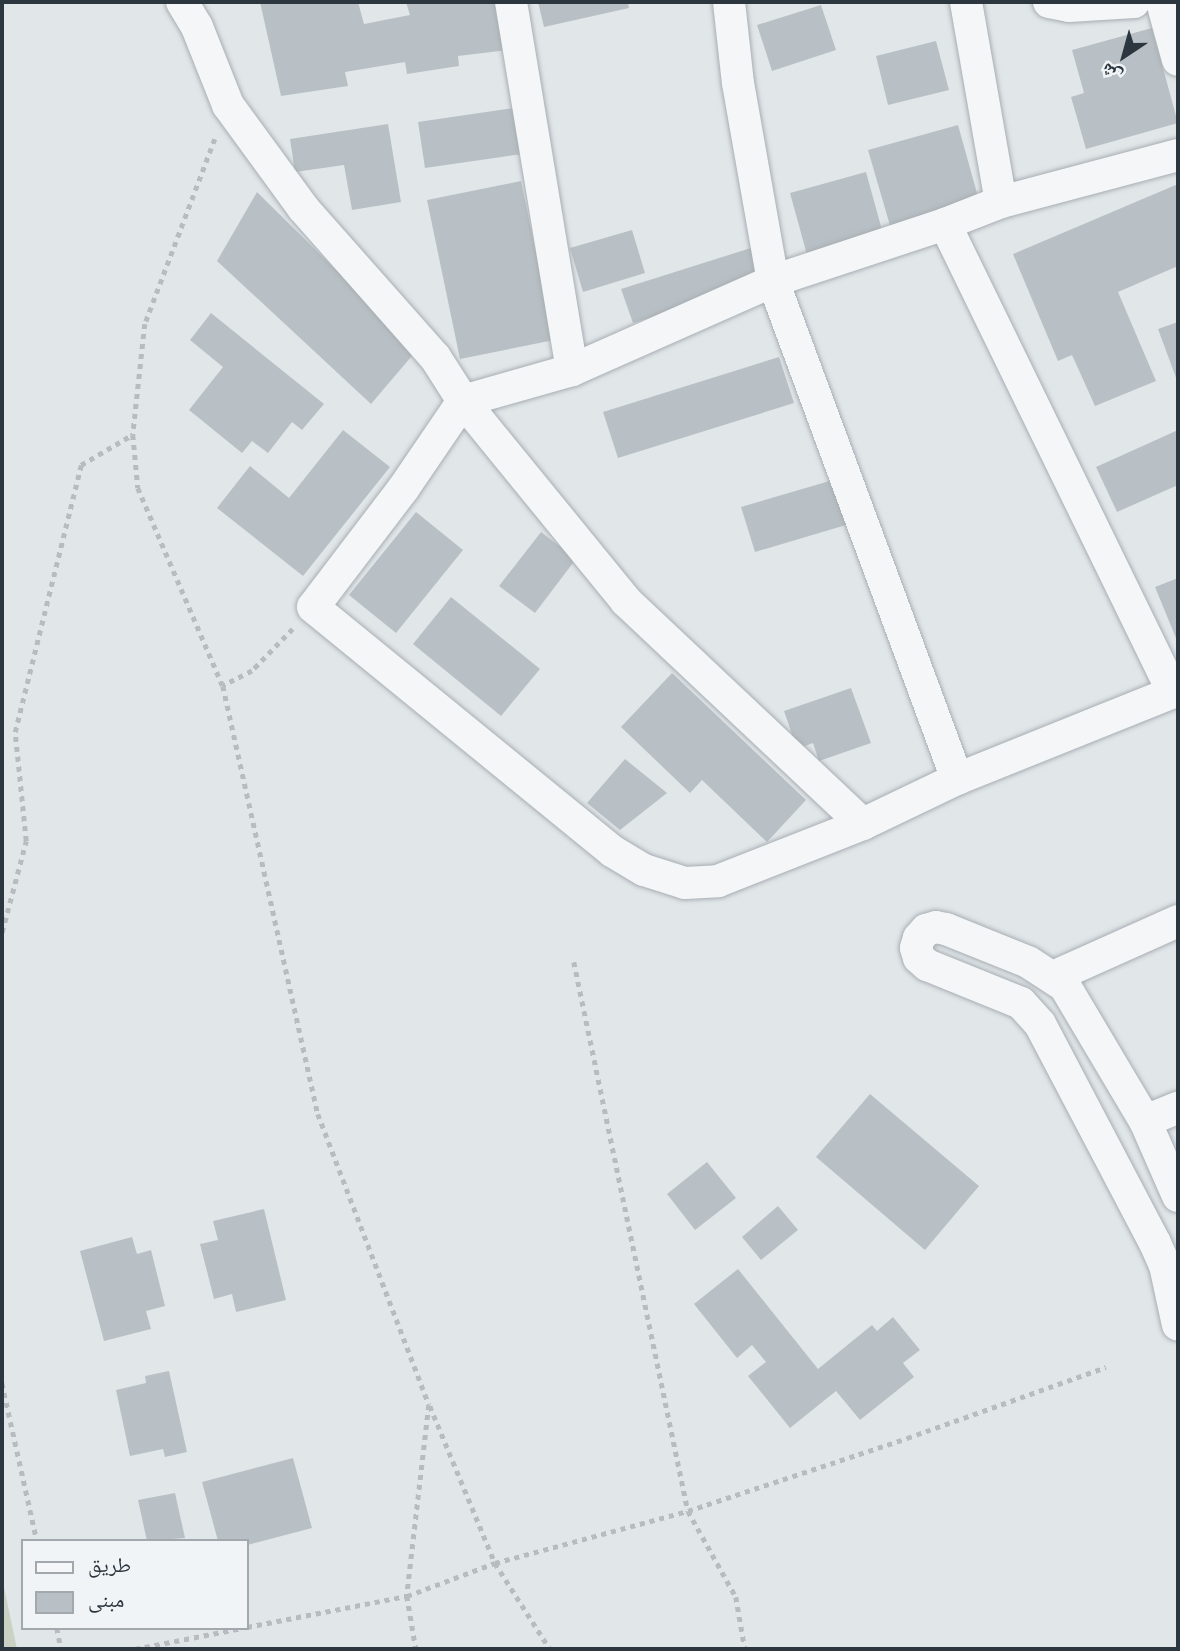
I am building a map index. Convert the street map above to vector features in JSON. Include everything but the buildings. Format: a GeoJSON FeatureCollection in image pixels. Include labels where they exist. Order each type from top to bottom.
{"type":"FeatureCollection","features":[{"type":"Feature","properties":{"kind":"street"},"geometry":{"type":"LineString","coordinates":[[182,2],[197,27],[228,105],[303,208],[435,357],[463,401],[626,601],[863,824]]}},
{"type":"Feature","properties":{"kind":"street"},"geometry":{"type":"LineString","coordinates":[[511,2],[572,369]]}},
{"type":"Feature","properties":{"kind":"street"},"geometry":{"type":"LineString","coordinates":[[729,2],[738,83],[773,281],[957,779]]}},
{"type":"Feature","properties":{"kind":"street"},"geometry":{"type":"LineString","coordinates":[[966,2],[1001,202]]}},
{"type":"Feature","properties":{"kind":"street"},"geometry":{"type":"LineString","coordinates":[[1049,2],[1069,6],[1134,2]]}},
{"type":"Feature","properties":{"kind":"street"},"geometry":{"type":"LineString","coordinates":[[1162,2],[1178,60]]}},
{"type":"Feature","properties":{"kind":"street"},"geometry":{"type":"LineString","coordinates":[[945,224],[1175,691],[957,779],[863,824],[719,881],[685,883],[644,870],[612,851],[313,607],[403,489],[463,401],[572,369],[773,281],[945,224],[1001,202],[1178,155]]}},
{"type":"Feature","properties":{"kind":"street"},"geometry":{"type":"LineString","coordinates":[[1055,976],[1178,921]]}},
{"type":"Feature","properties":{"kind":"street"},"geometry":{"type":"LineString","coordinates":[[1178,1196],[1145,1121],[1072,995],[1055,976],[1028,962],[946,929],[936,927],[926,930],[919,938],[916,948],[919,958],[927,965],[1009,997],[1031,1011],[1101,1135],[1156,1243],[1178,1314]]}},
{"type":"Feature","properties":{"kind":"street"},"geometry":{"type":"LineString","coordinates":[[1145,1121],[1178,1108]]}},
{"type":"Feature","properties":{"kind":"path"},"geometry":{"type":"LineString","coordinates":[[228,105],[145,324],[133,435],[138,488],[223,686],[318,1114],[429,1405],[495,1563],[550,1649]]}},
{"type":"Feature","properties":{"kind":"path"},"geometry":{"type":"LineString","coordinates":[[2,932],[26,841],[15,732],[80,465],[133,435]]}},
{"type":"Feature","properties":{"kind":"path"},"geometry":{"type":"LineString","coordinates":[[223,686],[252,671],[313,607]]}},
{"type":"Feature","properties":{"kind":"path"},"geometry":{"type":"LineString","coordinates":[[574,962],[688,1511],[736,1597],[745,1649]]}},
{"type":"Feature","properties":{"kind":"path"},"geometry":{"type":"LineString","coordinates":[[248,1627],[407,1596],[495,1563],[688,1511],[907,1438],[1106,1367]]}},
{"type":"Feature","properties":{"kind":"path"},"geometry":{"type":"LineString","coordinates":[[2,1383],[37,1539]]}},
{"type":"Feature","properties":{"kind":"path"},"geometry":{"type":"LineString","coordinates":[[416,1649],[407,1596],[429,1405]]}},
{"type":"Feature","properties":{"kind":"path"},"geometry":{"type":"LineString","coordinates":[[57,1630],[61,1649]]}},
{"type":"Feature","properties":{"kind":"path"},"geometry":{"type":"LineString","coordinates":[[135,1649],[234,1630]]}},
{"type":"Feature","properties":{"kind":"green space"},"geometry":{"type":"Polygon","coordinates":[[[2,1578],[17,1649],[2,1649],[2,1578]]]}}]}
